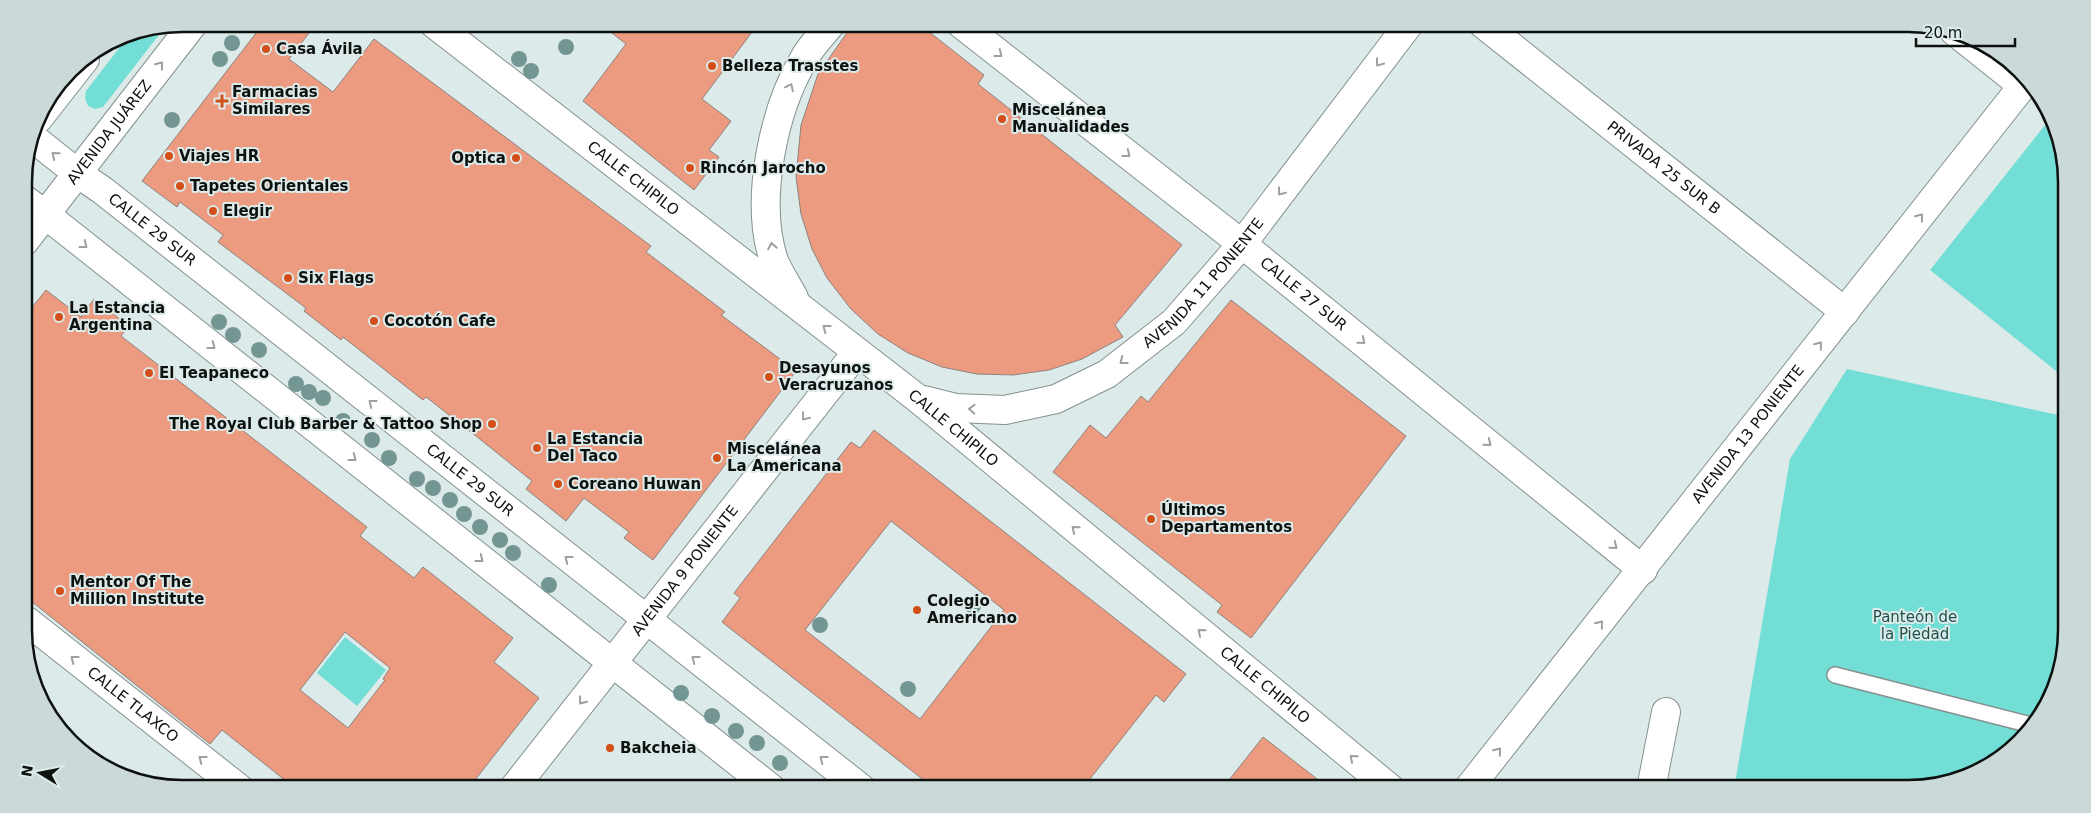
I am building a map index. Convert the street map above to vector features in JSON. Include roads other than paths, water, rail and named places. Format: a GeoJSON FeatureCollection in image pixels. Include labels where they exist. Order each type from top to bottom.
{"type":"FeatureCollection","features":[{"type":"Feature","properties":{"kind":"street","name":"AVENIDA JUÁREZ"},"geometry":{"type":"LineString","coordinates":[[33,232],[187,32]]}},
{"type":"Feature","properties":{"kind":"street","name":"CALLE CHIPILO"},"geometry":{"type":"LineString","coordinates":[[444,32],[917,398],[1380,780]]}},
{"type":"Feature","properties":{"kind":"street"},"geometry":{"type":"LineString","coordinates":[[798,306],[774,260],[767,215],[767,172],[774,136],[786,97],[805,56],[824,32]]}},
{"type":"Feature","properties":{"kind":"street","name":"CALLE 27 SUR"},"geometry":{"type":"LineString","coordinates":[[971,32],[1242,244],[1643,570]]}},
{"type":"Feature","properties":{"kind":"street","name":"AVENIDA 11 PONIENTE"},"geometry":{"type":"LineString","coordinates":[[917,398],[956,408],[1005,410],[1056,399],[1107,374],[1174,322],[1242,244],[1403,32]]}},
{"type":"Feature","properties":{"kind":"street","name":"PRIVADA 25 SUR B"},"geometry":{"type":"LineString","coordinates":[[1493,32],[1845,312]]}},
{"type":"Feature","properties":{"kind":"street"},"geometry":{"type":"LineString","coordinates":[[1989,56],[2008,70]]}},
{"type":"Feature","properties":{"kind":"street","name":"AVENIDA 13 PONIENTE"},"geometry":{"type":"LineString","coordinates":[[1475,780],[2024,86]]}},
{"type":"Feature","properties":{"kind":"street","name":"CALLE 29 SUR"},"geometry":{"type":"LineString","coordinates":[[38,142],[102,190],[850,780]]}},
{"type":"Feature","properties":{"kind":"street"},"geometry":{"type":"LineString","coordinates":[[33,206],[761,780]]}},
{"type":"Feature","properties":{"kind":"street","name":"AVENIDA 9 PONIENTE"},"geometry":{"type":"LineString","coordinates":[[520,780],[857,352]]}},
{"type":"Feature","properties":{"kind":"street","name":"CALLE TLAXCO"},"geometry":{"type":"LineString","coordinates":[[32,626],[229,780]]}},
{"type":"Feature","properties":{"kind":"street"},"geometry":{"type":"LineString","coordinates":[[1653,780],[1666,712]]}},
{"type":"Feature","properties":{"kind":"lane"},"geometry":{"type":"LineString","coordinates":[[1835,675],[2026,724]]}},
{"type":"Feature","properties":{"kind":"place","name":"Casa Ávila"},"geometry":{"type":"Point","coordinates":[266,49]}},
{"type":"Feature","properties":{"kind":"place","name":"Belleza Trasstes"},"geometry":{"type":"Point","coordinates":[712,66]}},
{"type":"Feature","properties":{"kind":"place","name":"Farmacias Similares"},"geometry":{"type":"Point","coordinates":[222,101]}},
{"type":"Feature","properties":{"kind":"place","name":"Miscelánea Manualidades"},"geometry":{"type":"Point","coordinates":[1002,119]}},
{"type":"Feature","properties":{"kind":"place","name":"Viajes HR"},"geometry":{"type":"Point","coordinates":[169,156]}},
{"type":"Feature","properties":{"kind":"place","name":"Optica"},"geometry":{"type":"Point","coordinates":[516,158]}},
{"type":"Feature","properties":{"kind":"place","name":"Rincón Jarocho"},"geometry":{"type":"Point","coordinates":[690,168]}},
{"type":"Feature","properties":{"kind":"place","name":"Tapetes Orientales"},"geometry":{"type":"Point","coordinates":[180,186]}},
{"type":"Feature","properties":{"kind":"place","name":"Elegir"},"geometry":{"type":"Point","coordinates":[213,211]}},
{"type":"Feature","properties":{"kind":"place","name":"Six Flags"},"geometry":{"type":"Point","coordinates":[288,278]}},
{"type":"Feature","properties":{"kind":"place","name":"La Estancia Argentina"},"geometry":{"type":"Point","coordinates":[59,317]}},
{"type":"Feature","properties":{"kind":"place","name":"Cocotón Cafe"},"geometry":{"type":"Point","coordinates":[374,321]}},
{"type":"Feature","properties":{"kind":"place","name":"El Teapaneco"},"geometry":{"type":"Point","coordinates":[149,373]}},
{"type":"Feature","properties":{"kind":"place","name":"Desayunos Veracruzanos"},"geometry":{"type":"Point","coordinates":[769,377]}},
{"type":"Feature","properties":{"kind":"place","name":"The Royal Club Barber & Tattoo Shop"},"geometry":{"type":"Point","coordinates":[492,424]}},
{"type":"Feature","properties":{"kind":"place","name":"La Estancia Del Taco"},"geometry":{"type":"Point","coordinates":[537,448]}},
{"type":"Feature","properties":{"kind":"place","name":"Miscelánea La Americana"},"geometry":{"type":"Point","coordinates":[717,458]}},
{"type":"Feature","properties":{"kind":"place","name":"Coreano Huwan"},"geometry":{"type":"Point","coordinates":[558,484]}},
{"type":"Feature","properties":{"kind":"place","name":"Últimos Departamentos"},"geometry":{"type":"Point","coordinates":[1151,519]}},
{"type":"Feature","properties":{"kind":"place","name":"Mentor Of The Million Institute"},"geometry":{"type":"Point","coordinates":[60,591]}},
{"type":"Feature","properties":{"kind":"place","name":"Colegio Americano"},"geometry":{"type":"Point","coordinates":[917,610]}},
{"type":"Feature","properties":{"kind":"place","name":"Bakcheia"},"geometry":{"type":"Point","coordinates":[610,748]}},
{"type":"Feature","properties":{"kind":"park label","name":"Panteón de la Piedad"},"geometry":{"type":"Point","coordinates":[1915,626]}}]}
